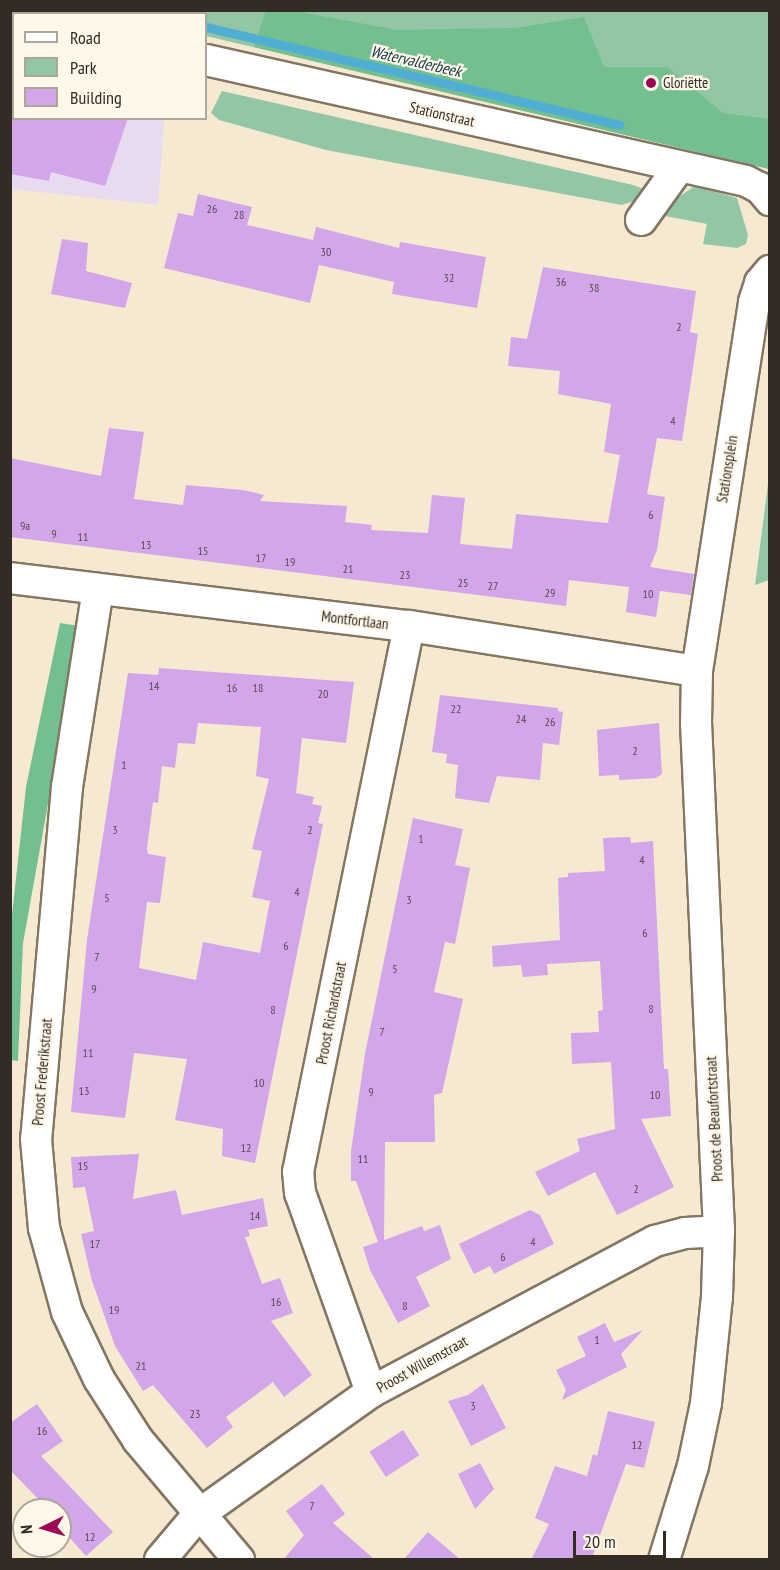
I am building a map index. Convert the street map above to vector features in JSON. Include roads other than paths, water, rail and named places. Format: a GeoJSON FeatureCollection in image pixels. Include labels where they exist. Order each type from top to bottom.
{"type":"FeatureCollection","features":[{"type":"Feature","properties":{"kind":"street","name":"Stationstraat"},"geometry":{"type":"LineString","coordinates":[[207,60],[746,181],[760,188],[770,200]]}},
{"type":"Feature","properties":{"kind":"street"},"geometry":{"type":"LineString","coordinates":[[641,220],[679,167]]}},
{"type":"Feature","properties":{"kind":"street","name":"Stationsplein"},"geometry":{"type":"LineString","coordinates":[[697,672],[756,294],[770,271]]}},
{"type":"Feature","properties":{"kind":"street"},"geometry":{"type":"LineString","coordinates":[[750,344],[770,318]]}},
{"type":"Feature","properties":{"kind":"street","name":"Montfortlaan"},"geometry":{"type":"LineString","coordinates":[[10,578],[409,626],[697,672]]}},
{"type":"Feature","properties":{"kind":"street","name":"Proost Frederikstraat"},"geometry":{"type":"LineString","coordinates":[[98,589],[67,787],[36,1139],[44,1228],[67,1312],[99,1379],[138,1440],[198,1515],[239,1560]]}},
{"type":"Feature","properties":{"kind":"street","name":"Proost Richardstraat"},"geometry":{"type":"LineString","coordinates":[[371,1392],[300,1193],[298,1172],[409,626]]}},
{"type":"Feature","properties":{"kind":"street","name":"Proost de Beaufortstraat"},"geometry":{"type":"LineString","coordinates":[[664,1560],[693,1466],[706,1403],[714,1349],[719,1231],[696,735],[697,672]]}},
{"type":"Feature","properties":{"kind":"street","name":"Proost Willemstraat"},"geometry":{"type":"LineString","coordinates":[[160,1560],[198,1515],[371,1392],[656,1241],[685,1233],[719,1231]]}},
{"type":"Feature","properties":{"kind":"waterway","name":"Watervalderbeek"},"geometry":{"type":"LineString","coordinates":[[207,27],[620,125]]}},
{"type":"Feature","properties":{"kind":"place","name":"Gloriëtte"},"geometry":{"type":"Point","coordinates":[651,83]}}]}
